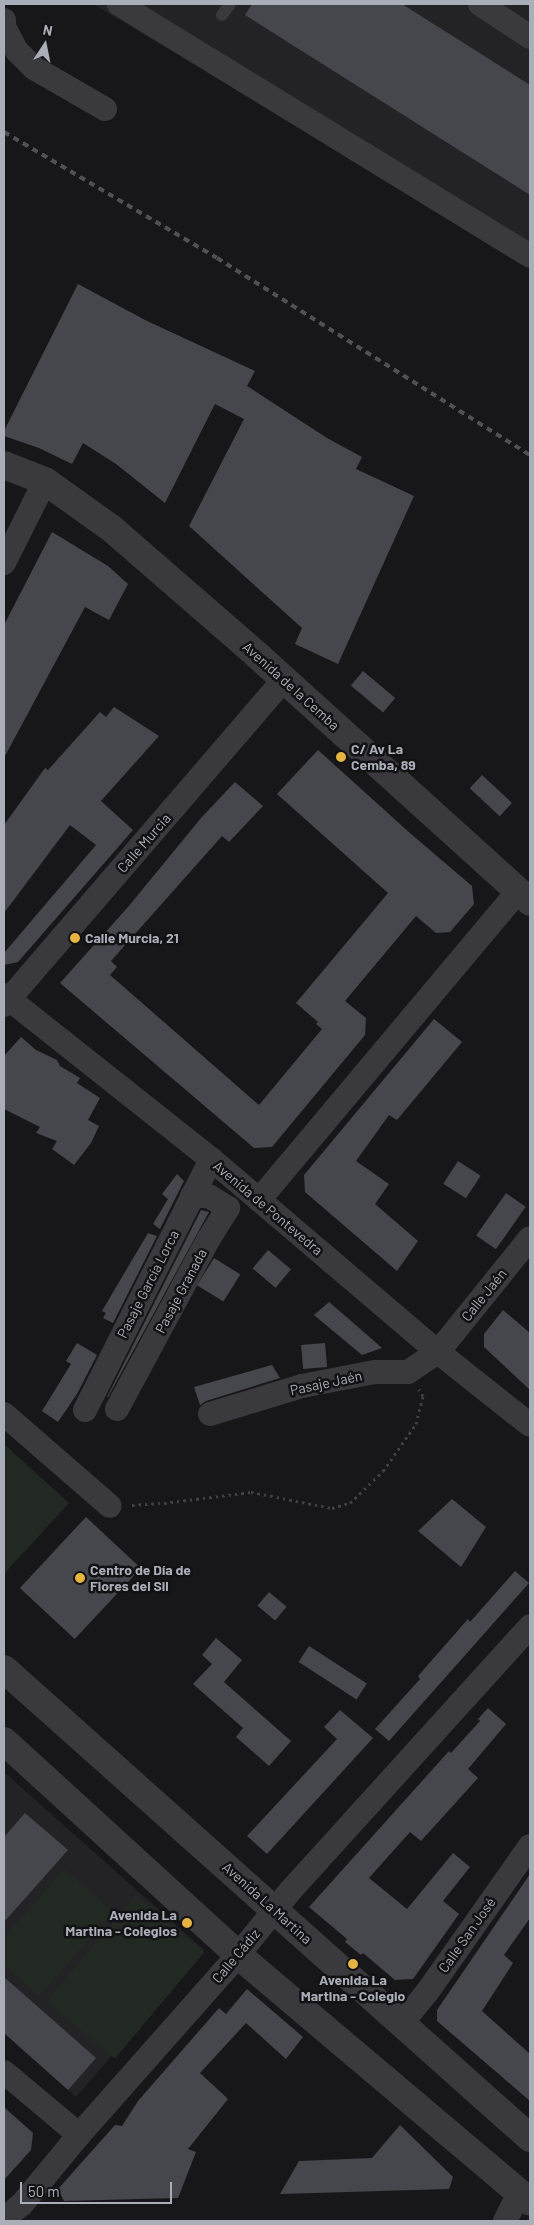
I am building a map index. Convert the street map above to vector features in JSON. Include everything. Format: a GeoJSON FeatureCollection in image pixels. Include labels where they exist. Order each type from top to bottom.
{"type":"FeatureCollection","features":[{"type":"Feature","properties":{"kind":"street"},"geometry":{"type":"LineString","coordinates":[[119,4],[530,256]]}},
{"type":"Feature","properties":{"kind":"street"},"geometry":{"type":"LineString","coordinates":[[480,4],[528,30]]}},
{"type":"Feature","properties":{"kind":"street"},"geometry":{"type":"LineString","coordinates":[[4,20],[4,28],[17,51],[34,68],[106,108]]}},
{"type":"Feature","properties":{"kind":"street","name":"Avenida de la Cemba"},"geometry":{"type":"LineString","coordinates":[[4,465],[44,481],[111,528],[284,680],[524,896]]}},
{"type":"Feature","properties":{"kind":"street"},"geometry":{"type":"LineString","coordinates":[[4,563],[44,481]]}},
{"type":"Feature","properties":{"kind":"street","name":"Calle Murcia"},"geometry":{"type":"LineString","coordinates":[[6,999],[284,680]]}},
{"type":"Feature","properties":{"kind":"street"},"geometry":{"type":"LineString","coordinates":[[258,1200],[524,896]]}},
{"type":"Feature","properties":{"kind":"street","name":"Avenida de Pontevedra"},"geometry":{"type":"LineString","coordinates":[[6,999],[210,1159],[438,1352],[530,1425]]}},
{"type":"Feature","properties":{"kind":"street","name":"Pasaje García Lorca"},"geometry":{"type":"LineString","coordinates":[[85,1410],[210,1159]]}},
{"type":"Feature","properties":{"kind":"street","name":"Pasaje Granada"},"geometry":{"type":"LineString","coordinates":[[117,1409],[208,1240],[228,1208],[209,1196],[192,1196]]}},
{"type":"Feature","properties":{"kind":"street","name":"Calle Jaén"},"geometry":{"type":"LineString","coordinates":[[438,1352],[530,1238]]}},
{"type":"Feature","properties":{"kind":"street"},"geometry":{"type":"LineString","coordinates":[[408,1372],[438,1352]]}},
{"type":"Feature","properties":{"kind":"street","name":"Pasaje Jaén"},"geometry":{"type":"LineString","coordinates":[[210,1414],[302,1386],[375,1372],[408,1372]]}},
{"type":"Feature","properties":{"kind":"street"},"geometry":{"type":"LineString","coordinates":[[4,1414],[110,1506]]}},
{"type":"Feature","properties":{"kind":"street","name":"Calle Cádiz"},"geometry":{"type":"LineString","coordinates":[[4,2219],[22,2204],[79,2135],[238,1955],[275,1910],[530,1626]]}},
{"type":"Feature","properties":{"kind":"street","name":"Avenida La Martina"},"geometry":{"type":"LineString","coordinates":[[4,1669],[530,2138]]}},
{"type":"Feature","properties":{"kind":"street"},"geometry":{"type":"LineString","coordinates":[[4,1742],[238,1955],[521,2194],[516,2199],[506,2221]]}},
{"type":"Feature","properties":{"kind":"street","name":"Calle San José"},"geometry":{"type":"LineString","coordinates":[[402,2023],[428,1991],[530,1846]]}},
{"type":"Feature","properties":{"kind":"street"},"geometry":{"type":"LineString","coordinates":[[4,2072],[79,2135]]}},
{"type":"Feature","properties":{"kind":"lane"},"geometry":{"type":"LineString","coordinates":[[222,15],[230,4]]}},
{"type":"Feature","properties":{"kind":"path"},"geometry":{"type":"LineString","coordinates":[[110,1506],[164,1504],[251,1492],[332,1508],[350,1503],[383,1471],[416,1424],[423,1396],[408,1372]]}},
{"type":"Feature","properties":{"kind":"shaded area"},"geometry":{"type":"Polygon","coordinates":[[[93,4],[530,4],[530,266],[93,4]]]}},
{"type":"Feature","properties":{"kind":"shaded area"},"geometry":{"type":"Polygon","coordinates":[[[4,1444],[69,1503],[4,1574],[4,1444]]]}},
{"type":"Feature","properties":{"kind":"shaded area"},"geometry":{"type":"Polygon","coordinates":[[[4,1772],[204,1950],[76,2097],[4,2033],[4,1772]]]}},
{"type":"Feature","properties":{"kind":"shaded area"},"geometry":{"type":"Polygon","coordinates":[[[64,1869],[113,1912],[39,1996],[4,1965],[4,1938],[64,1869]]]}},
{"type":"Feature","properties":{"kind":"shaded area"},"geometry":{"type":"Polygon","coordinates":[[[136,1895],[204,1952],[115,2059],[47,2001],[136,1895]]]}},
{"type":"Feature","properties":{"kind":"building"},"geometry":{"type":"Polygon","coordinates":[[[252,4],[402,4],[530,85],[530,195],[245,15],[252,4]]]}},
{"type":"Feature","properties":{"kind":"building"},"geometry":{"type":"Polygon","coordinates":[[[78,284],[145,320],[255,371],[247,386],[327,438],[362,457],[356,469],[414,496],[338,664],[295,644],[302,628],[189,526],[244,419],[215,404],[165,503],[116,464],[83,443],[72,464],[39,448],[4,436],[4,431],[78,284]]]}},
{"type":"Feature","properties":{"kind":"building"},"geometry":{"type":"Polygon","coordinates":[[[52,532],[108,566],[128,584],[109,620],[85,607],[4,758],[4,625],[52,532]]]}},
{"type":"Feature","properties":{"kind":"building"},"geometry":{"type":"Polygon","coordinates":[[[363,671],[395,698],[383,713],[351,686],[363,671]]]}},
{"type":"Feature","properties":{"kind":"building"},"geometry":{"type":"Polygon","coordinates":[[[114,707],[159,736],[101,801],[133,830],[18,962],[4,965],[4,953],[96,845],[70,825],[4,913],[4,825],[45,768],[48,770],[100,712],[106,717],[114,707]]]}},
{"type":"Feature","properties":{"kind":"building"},"geometry":{"type":"Polygon","coordinates":[[[318,750],[472,886],[474,904],[450,932],[436,933],[416,916],[345,1001],[366,1018],[365,1035],[272,1147],[254,1148],[60,983],[128,907],[201,818],[235,782],[263,806],[229,842],[222,836],[111,961],[117,967],[110,975],[259,1105],[322,1029],[316,1024],[318,1022],[296,1003],[388,893],[277,794],[318,750]]]}},
{"type":"Feature","properties":{"kind":"building"},"geometry":{"type":"Polygon","coordinates":[[[482,775],[512,803],[500,816],[470,788],[482,775]]]}},
{"type":"Feature","properties":{"kind":"building"},"geometry":{"type":"Polygon","coordinates":[[[434,1019],[462,1042],[397,1120],[389,1115],[356,1161],[389,1184],[375,1204],[418,1241],[397,1271],[305,1192],[304,1175],[434,1019]]]}},
{"type":"Feature","properties":{"kind":"building"},"geometry":{"type":"Polygon","coordinates":[[[21,1037],[36,1050],[57,1060],[60,1066],[80,1078],[77,1083],[100,1098],[88,1120],[99,1126],[91,1143],[74,1165],[52,1149],[57,1141],[36,1133],[40,1127],[4,1109],[4,1056],[21,1037]]]}},
{"type":"Feature","properties":{"kind":"building"},"geometry":{"type":"Polygon","coordinates":[[[458,1161],[481,1176],[466,1198],[443,1184],[458,1161]]]}},
{"type":"Feature","properties":{"kind":"building"},"geometry":{"type":"Polygon","coordinates":[[[177,1174],[184,1181],[160,1229],[153,1224],[168,1199],[162,1194],[177,1174]]]}},
{"type":"Feature","properties":{"kind":"building"},"geometry":{"type":"Polygon","coordinates":[[[506,1193],[526,1207],[496,1249],[476,1236],[506,1193]]]}},
{"type":"Feature","properties":{"kind":"building"},"geometry":{"type":"Polygon","coordinates":[[[201,1210],[209,1212],[107,1397],[201,1210]]]}},
{"type":"Feature","properties":{"kind":"building"},"geometry":{"type":"Polygon","coordinates":[[[148,1233],[157,1236],[113,1323],[103,1318],[106,1313],[102,1311],[148,1233]]]}},
{"type":"Feature","properties":{"kind":"building"},"geometry":{"type":"Polygon","coordinates":[[[268,1250],[291,1269],[276,1288],[253,1268],[268,1250]]]}},
{"type":"Feature","properties":{"kind":"building"},"geometry":{"type":"Polygon","coordinates":[[[214,1258],[240,1274],[223,1302],[197,1285],[214,1258]]]}},
{"type":"Feature","properties":{"kind":"building"},"geometry":{"type":"Polygon","coordinates":[[[329,1302],[382,1348],[362,1355],[314,1315],[329,1302]]]}},
{"type":"Feature","properties":{"kind":"building"},"geometry":{"type":"Polygon","coordinates":[[[503,1310],[530,1333],[530,1390],[484,1347],[484,1334],[503,1310]]]}},
{"type":"Feature","properties":{"kind":"building"},"geometry":{"type":"Polygon","coordinates":[[[77,1343],[97,1355],[77,1394],[58,1422],[42,1411],[71,1364],[66,1361],[77,1343]]]}},
{"type":"Feature","properties":{"kind":"building"},"geometry":{"type":"Polygon","coordinates":[[[325,1343],[327,1367],[303,1369],[301,1345],[325,1343]]]}},
{"type":"Feature","properties":{"kind":"building"},"geometry":{"type":"Polygon","coordinates":[[[272,1365],[280,1378],[206,1401],[200,1405],[194,1387],[272,1365]]]}},
{"type":"Feature","properties":{"kind":"building"},"geometry":{"type":"Polygon","coordinates":[[[452,1499],[486,1527],[461,1567],[418,1531],[452,1499]]]}},
{"type":"Feature","properties":{"kind":"building","name":"Centro de Día de Flores del Sil"},"geometry":{"type":"Polygon","coordinates":[[[86,1517],[141,1568],[75,1639],[20,1588],[86,1517]]]}},
{"type":"Feature","properties":{"kind":"building"},"geometry":{"type":"Polygon","coordinates":[[[515,1571],[529,1583],[389,1741],[375,1729],[420,1679],[418,1676],[468,1619],[470,1622],[515,1571]]]}},
{"type":"Feature","properties":{"kind":"building"},"geometry":{"type":"Polygon","coordinates":[[[269,1592],[287,1607],[275,1621],[257,1606],[269,1592]]]}},
{"type":"Feature","properties":{"kind":"building"},"geometry":{"type":"Polygon","coordinates":[[[216,1638],[242,1660],[224,1682],[291,1741],[269,1766],[236,1737],[243,1728],[193,1684],[212,1664],[202,1655],[216,1638]]]}},
{"type":"Feature","properties":{"kind":"building"},"geometry":{"type":"Polygon","coordinates":[[[309,1646],[367,1684],[357,1700],[299,1662],[309,1646]]]}},
{"type":"Feature","properties":{"kind":"building"},"geometry":{"type":"Polygon","coordinates":[[[488,1708],[506,1724],[468,1769],[478,1778],[421,1841],[410,1832],[369,1878],[407,1909],[453,1853],[470,1867],[443,1901],[459,1914],[413,1979],[395,1980],[363,1953],[361,1955],[345,1942],[347,1939],[309,1907],[449,1751],[451,1753],[480,1721],[478,1719],[488,1708]]]}},
{"type":"Feature","properties":{"kind":"building"},"geometry":{"type":"Polygon","coordinates":[[[340,1710],[373,1738],[267,1854],[247,1836],[337,1739],[324,1727],[340,1710]]]}},
{"type":"Feature","properties":{"kind":"building"},"geometry":{"type":"Polygon","coordinates":[[[25,1813],[68,1850],[4,1922],[4,1837],[25,1813]]]}},
{"type":"Feature","properties":{"kind":"building"},"geometry":{"type":"Polygon","coordinates":[[[530,1874],[530,1918],[504,1955],[513,1963],[482,2011],[530,2054],[530,2101],[437,2021],[437,2010],[530,1874]]]}},
{"type":"Feature","properties":{"kind":"building"},"geometry":{"type":"Polygon","coordinates":[[[4,1977],[96,2058],[68,2090],[4,2033],[4,1977]]]}},
{"type":"Feature","properties":{"kind":"building"},"geometry":{"type":"Polygon","coordinates":[[[247,1989],[303,2037],[286,2059],[246,2023],[200,2073],[228,2099],[188,2149],[196,2152],[178,2198],[64,2201],[58,2189],[115,2125],[122,2126],[138,2101],[219,2008],[226,2014],[247,1989]]]}},
{"type":"Feature","properties":{"kind":"building"},"geometry":{"type":"Polygon","coordinates":[[[4,2107],[33,2133],[31,2150],[4,2180],[4,2107]]]}},
{"type":"Feature","properties":{"kind":"building"},"geometry":{"type":"Polygon","coordinates":[[[400,2125],[453,2177],[449,2189],[280,2194],[299,2161],[372,2158],[400,2125]]]}},
{"type":"Feature","properties":{"kind":"railway"},"geometry":{"type":"LineString","coordinates":[[4,132],[217,258],[530,455]]}},
{"type":"Feature","properties":{"kind":"place","name":"C/ Av La Cemba, 89"},"geometry":{"type":"Point","coordinates":[341,757]}},
{"type":"Feature","properties":{"kind":"place","name":"Calle Murcia, 21"},"geometry":{"type":"Point","coordinates":[75,938]}},
{"type":"Feature","properties":{"kind":"place","name":"Centro de Día de Flores del Sil"},"geometry":{"type":"Point","coordinates":[80,1578]}},
{"type":"Feature","properties":{"kind":"place","name":"Avenida La Martina - Colegios"},"geometry":{"type":"Point","coordinates":[187,1923]}},
{"type":"Feature","properties":{"kind":"place","name":"Avenida La Martina - Colegio"},"geometry":{"type":"Point","coordinates":[353,1964]}}]}
